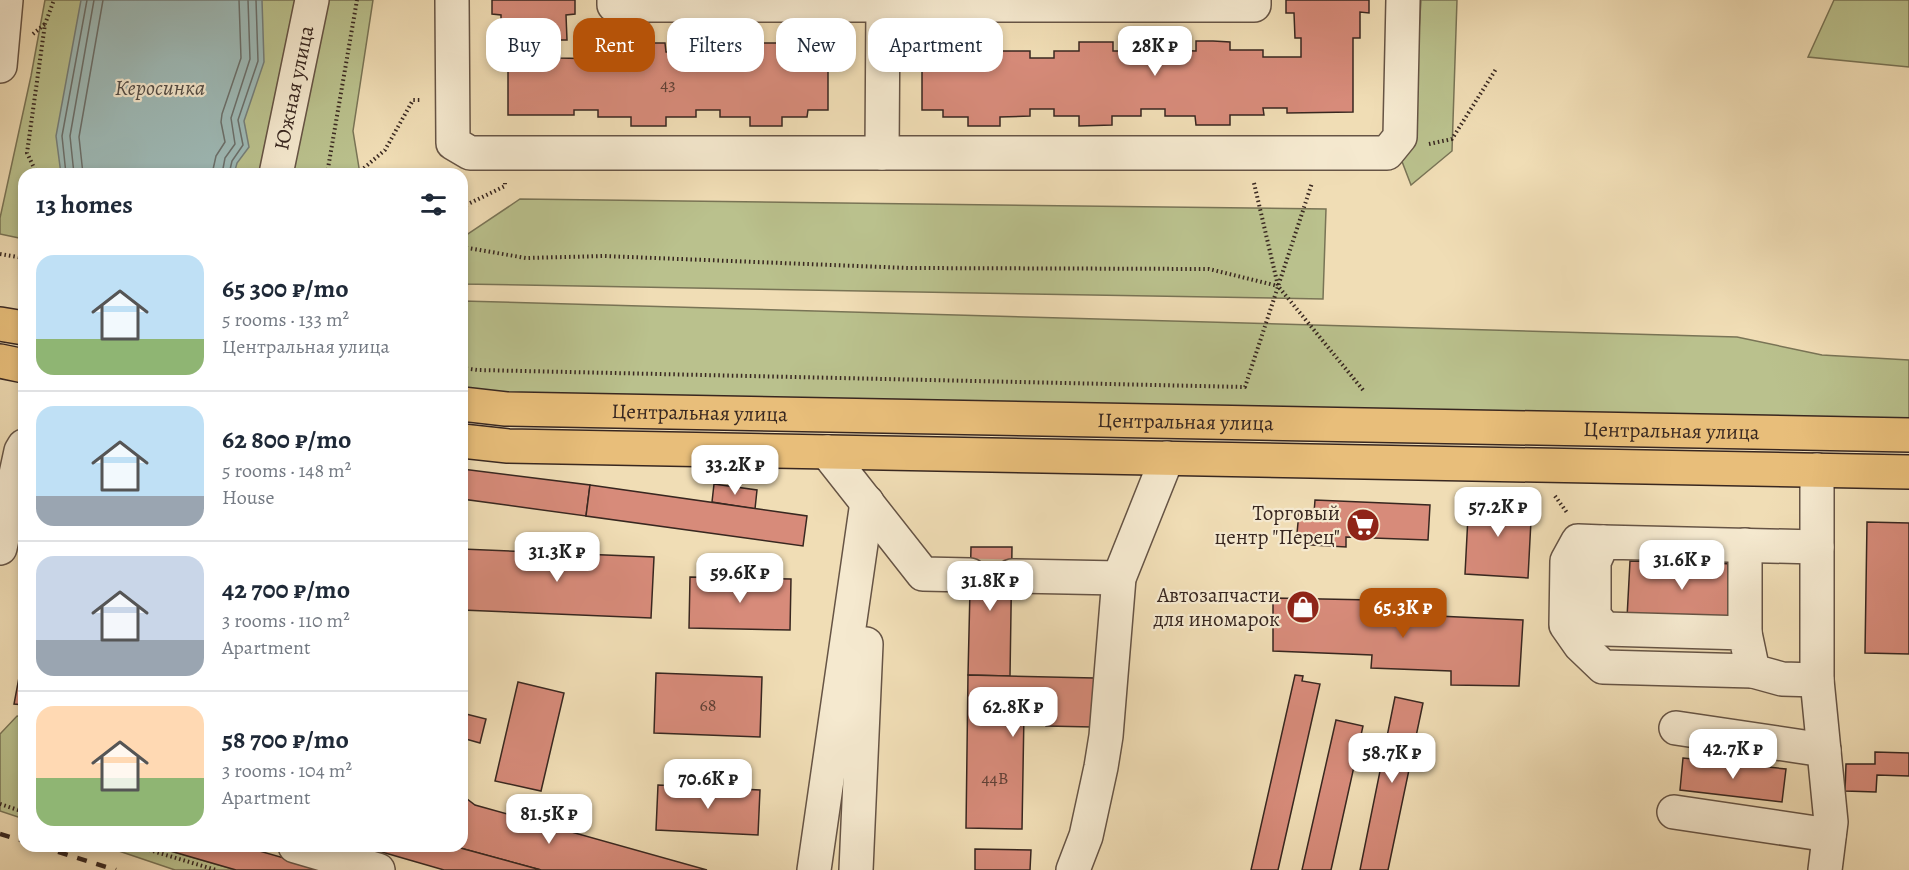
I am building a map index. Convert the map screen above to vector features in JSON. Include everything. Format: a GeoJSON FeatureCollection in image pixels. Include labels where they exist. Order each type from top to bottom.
{"type":"FeatureCollection","features":[{"type":"Feature","properties":{"kind":"main road"},"geometry":{"type":"LineString","coordinates":[[0,324],[18,327]]}},
{"type":"Feature","properties":{"kind":"main road"},"geometry":{"type":"LineString","coordinates":[[0,362],[18,365]]}},
{"type":"Feature","properties":{"kind":"main road","name":"Центральная улица"},"geometry":{"type":"LineString","coordinates":[[468,405],[518,409],[1909,435]]}},
{"type":"Feature","properties":{"kind":"main road"},"geometry":{"type":"LineString","coordinates":[[1167,458],[1169,421]]}},
{"type":"Feature","properties":{"kind":"main road","name":"Центральная улица"},"geometry":{"type":"LineString","coordinates":[[468,442],[508,446],[1909,472]]}},
{"type":"Feature","properties":{"kind":"street"},"geometry":{"type":"LineString","coordinates":[[0,66],[6,0]]}},
{"type":"Feature","properties":{"kind":"street","name":"Южная улица"},"geometry":{"type":"LineString","coordinates":[[277,168],[312,0]]}},
{"type":"Feature","properties":{"kind":"street"},"geometry":{"type":"LineString","coordinates":[[452,0],[453,143],[470,153],[1387,153],[1400,137],[1403,0]]}},
{"type":"Feature","properties":{"kind":"street"},"geometry":{"type":"LineString","coordinates":[[614,0],[614,5],[1254,5],[1254,0]]}},
{"type":"Feature","properties":{"kind":"street"},"geometry":{"type":"LineString","coordinates":[[882,153],[883,4]]}},
{"type":"Feature","properties":{"kind":"street"},"geometry":{"type":"LineString","coordinates":[[827,452],[923,574],[970,575]]}},
{"type":"Feature","properties":{"kind":"street"},"geometry":{"type":"LineString","coordinates":[[1073,870],[1086,836],[1104,746],[1119,578],[1167,458]]}},
{"type":"Feature","properties":{"kind":"street"},"geometry":{"type":"LineString","coordinates":[[0,548],[18,464]]}},
{"type":"Feature","properties":{"kind":"street"},"geometry":{"type":"LineString","coordinates":[[1817,470],[1817,680],[1831,822],[1825,870]]}},
{"type":"Feature","properties":{"kind":"street"},"geometry":{"type":"LineString","coordinates":[[814,870],[867,502]]}},
{"type":"Feature","properties":{"kind":"street"},"geometry":{"type":"LineString","coordinates":[[856,870],[868,601],[863,538]]}},
{"type":"Feature","properties":{"kind":"street"},"geometry":{"type":"LineString","coordinates":[[1817,547],[1578,541],[1567,561],[1566,625],[1580,645],[1603,667],[1753,671],[1782,679],[1817,680]]}},
{"type":"Feature","properties":{"kind":"street"},"geometry":{"type":"LineString","coordinates":[[1595,541],[1594,616],[1605,629],[1745,633]]}},
{"type":"Feature","properties":{"kind":"street"},"geometry":{"type":"LineString","coordinates":[[1745,545],[1745,633],[1753,671]]}},
{"type":"Feature","properties":{"kind":"street"},"geometry":{"type":"LineString","coordinates":[[1012,576],[1119,578]]}},
{"type":"Feature","properties":{"kind":"street"},"geometry":{"type":"LineString","coordinates":[[1676,728],[1824,750]]}},
{"type":"Feature","properties":{"kind":"street"},"geometry":{"type":"LineString","coordinates":[[1674,812],[1829,835]]}},
{"type":"Feature","properties":{"kind":"street"},"geometry":{"type":"LineString","coordinates":[[316,852],[378,870]]}},
{"type":"Feature","properties":{"kind":"path"},"geometry":{"type":"LineString","coordinates":[[34,168],[27,153],[45,24],[54,0]]}},
{"type":"Feature","properties":{"kind":"path"},"geometry":{"type":"LineString","coordinates":[[328,168],[357,0]]}},
{"type":"Feature","properties":{"kind":"path"},"geometry":{"type":"LineString","coordinates":[[1387,153],[1452,139],[1496,69]]}},
{"type":"Feature","properties":{"kind":"path"},"geometry":{"type":"LineString","coordinates":[[364,168],[385,150],[413,100],[453,98]]}},
{"type":"Feature","properties":{"kind":"path"},"geometry":{"type":"LineString","coordinates":[[1248,153],[1278,286],[1362,390]]}},
{"type":"Feature","properties":{"kind":"path"},"geometry":{"type":"LineString","coordinates":[[468,369],[1245,387],[1322,153]]}},
{"type":"Feature","properties":{"kind":"path"},"geometry":{"type":"LineString","coordinates":[[468,249],[526,258],[604,256],[908,268],[1209,269],[1278,286]]}},
{"type":"Feature","properties":{"kind":"path"},"geometry":{"type":"LineString","coordinates":[[0,254],[18,257]]}},
{"type":"Feature","properties":{"kind":"path"},"geometry":{"type":"LineString","coordinates":[[1554,494],[1595,541]]}},
{"type":"Feature","properties":{"kind":"path"},"geometry":{"type":"LineString","coordinates":[[0,804],[18,810]]}},
{"type":"Feature","properties":{"kind":"path"},"geometry":{"type":"LineString","coordinates":[[156,852],[216,870]]}},
{"type":"Feature","properties":{"kind":"green space","name":"Керосинка"},"geometry":{"type":"Polygon","coordinates":[[[45,0],[295,0],[260,168],[18,168],[18,238],[0,234],[0,218],[45,0]]]}},
{"type":"Feature","properties":{"kind":"green space"},"geometry":{"type":"Polygon","coordinates":[[[326,0],[373,0],[353,131],[359,168],[291,168],[326,0]]]}},
{"type":"Feature","properties":{"kind":"green space"},"geometry":{"type":"Polygon","coordinates":[[[1421,0],[1457,0],[1452,151],[1411,185],[1398,151],[1413,124],[1421,0]]]}},
{"type":"Feature","properties":{"kind":"green space"},"geometry":{"type":"Polygon","coordinates":[[[1834,0],[1909,0],[1909,67],[1808,57],[1834,0]]]}},
{"type":"Feature","properties":{"kind":"green space"},"geometry":{"type":"Polygon","coordinates":[[[520,199],[1326,209],[1323,299],[468,284],[468,234],[520,199]]]}},
{"type":"Feature","properties":{"kind":"green space"},"geometry":{"type":"Polygon","coordinates":[[[468,301],[1737,337],[1822,355],[1909,360],[1909,428],[468,397],[468,301]]]}},
{"type":"Feature","properties":{"kind":"green space"},"geometry":{"type":"Polygon","coordinates":[[[18,716],[18,817],[0,811],[0,734],[18,716]]]}},
{"type":"Feature","properties":{"kind":"green space"},"geometry":{"type":"Polygon","coordinates":[[[122,852],[174,852],[236,870],[175,870],[122,852]]]}},
{"type":"Feature","properties":{"kind":"water","name":"Керосинка"},"geometry":{"type":"Polygon","coordinates":[[[81,0],[262,0],[264,62],[244,121],[249,147],[236,168],[60,168],[56,136],[81,0]]]}},
{"type":"Feature","properties":{"kind":"building"},"geometry":{"type":"Polygon","coordinates":[[[492,0],[575,0],[575,14],[566,15],[567,40],[561,40],[561,18],[501,18],[501,15],[492,14],[492,0]]]}},
{"type":"Feature","properties":{"kind":"building"},"geometry":{"type":"Polygon","coordinates":[[[1286,0],[1369,0],[1369,13],[1360,12],[1360,38],[1353,38],[1353,112],[1287,113],[1287,108],[1263,108],[1264,115],[1230,115],[1230,125],[1196,125],[1195,116],[1165,116],[1165,109],[1141,109],[1141,116],[1112,116],[1112,125],[1079,126],[1079,116],[1054,116],[1054,109],[1030,109],[1030,116],[1000,117],[1000,126],[968,126],[968,117],[943,117],[943,110],[922,110],[922,72],[1003,72],[1003,51],[1030,51],[1030,58],[1054,58],[1054,51],[1079,51],[1079,42],[1113,42],[1113,51],[1141,51],[1141,57],[1165,57],[1165,50],[1196,51],[1196,41],[1213,41],[1230,42],[1230,50],[1263,50],[1263,57],[1301,57],[1301,38],[1295,38],[1294,13],[1286,13],[1286,0]]]}},
{"type":"Feature","properties":{"kind":"building"},"geometry":{"type":"Polygon","coordinates":[[[655,43],[665,43],[667,72],[764,72],[764,43],[776,43],[776,72],[828,72],[828,110],[808,110],[807,117],[782,117],[782,126],[750,126],[750,117],[720,117],[720,110],[696,110],[696,117],[666,117],[666,126],[631,126],[631,117],[598,117],[598,110],[574,110],[574,115],[508,115],[508,72],[561,72],[561,58],[573,58],[573,72],[655,72],[655,43]]]}},
{"type":"Feature","properties":{"kind":"building"},"geometry":{"type":"Polygon","coordinates":[[[468,470],[590,485],[586,516],[468,500],[468,470]]]}},
{"type":"Feature","properties":{"kind":"building"},"geometry":{"type":"Polygon","coordinates":[[[714,484],[757,490],[755,509],[712,502],[714,484]]]}},
{"type":"Feature","properties":{"kind":"building"},"geometry":{"type":"Polygon","coordinates":[[[590,485],[807,516],[803,546],[586,516],[590,485]]]}},
{"type":"Feature","properties":{"kind":"building"},"geometry":{"type":"Polygon","coordinates":[[[1469,497],[1532,501],[1528,578],[1465,574],[1469,497]]]}},
{"type":"Feature","properties":{"kind":"building","name":"Торговый центр \"Перец\""},"geometry":{"type":"Polygon","coordinates":[[[1315,500],[1430,505],[1428,540],[1346,537],[1346,547],[1296,544],[1299,512],[1314,513],[1315,500]]]}},
{"type":"Feature","properties":{"kind":"building"},"geometry":{"type":"Polygon","coordinates":[[[1867,522],[1909,523],[1909,654],[1865,653],[1867,522]]]}},
{"type":"Feature","properties":{"kind":"building"},"geometry":{"type":"Polygon","coordinates":[[[971,547],[1012,547],[1010,676],[968,675],[971,547]]]}},
{"type":"Feature","properties":{"kind":"building"},"geometry":{"type":"Polygon","coordinates":[[[468,549],[654,557],[651,618],[468,610],[468,549]]]}},
{"type":"Feature","properties":{"kind":"building"},"geometry":{"type":"Polygon","coordinates":[[[1630,561],[1737,564],[1736,621],[1627,618],[1630,561]]]}},
{"type":"Feature","properties":{"kind":"building"},"geometry":{"type":"Polygon","coordinates":[[[690,577],[791,579],[790,630],[689,628],[690,577]]]}},
{"type":"Feature","properties":{"kind":"building"},"geometry":{"type":"Polygon","coordinates":[[[1273,598],[1372,600],[1373,613],[1523,620],[1519,686],[1451,685],[1451,671],[1371,668],[1372,655],[1273,651],[1273,598]]]}},
{"type":"Feature","properties":{"kind":"building"},"geometry":{"type":"Polygon","coordinates":[[[656,673],[762,677],[760,737],[654,733],[656,673]]]}},
{"type":"Feature","properties":{"kind":"building"},"geometry":{"type":"Polygon","coordinates":[[[968,675],[1094,678],[1093,727],[1046,726],[1046,713],[1024,713],[1022,829],[966,828],[968,675]]]}},
{"type":"Feature","properties":{"kind":"building"},"geometry":{"type":"Polygon","coordinates":[[[1295,675],[1303,676],[1302,681],[1320,684],[1278,870],[1251,870],[1295,675]]]}},
{"type":"Feature","properties":{"kind":"building"},"geometry":{"type":"Polygon","coordinates":[[[518,682],[564,693],[541,791],[495,781],[518,682]]]}},
{"type":"Feature","properties":{"kind":"building"},"geometry":{"type":"Polygon","coordinates":[[[18,683],[18,704],[14,704],[18,683]]]}},
{"type":"Feature","properties":{"kind":"building"},"geometry":{"type":"Polygon","coordinates":[[[1395,697],[1423,703],[1388,870],[1360,870],[1395,697]]]}},
{"type":"Feature","properties":{"kind":"building"},"geometry":{"type":"Polygon","coordinates":[[[468,714],[486,719],[480,743],[468,740],[468,714]]]}},
{"type":"Feature","properties":{"kind":"building"},"geometry":{"type":"Polygon","coordinates":[[[1336,720],[1363,726],[1331,870],[1302,870],[1336,720]]]}},
{"type":"Feature","properties":{"kind":"building"},"geometry":{"type":"Polygon","coordinates":[[[1875,752],[1909,753],[1909,776],[1877,775],[1876,792],[1845,791],[1846,764],[1875,764],[1875,752]]]}},
{"type":"Feature","properties":{"kind":"building"},"geometry":{"type":"Polygon","coordinates":[[[1683,758],[1786,769],[1782,802],[1680,790],[1683,758]]]}},
{"type":"Feature","properties":{"kind":"building"},"geometry":{"type":"Polygon","coordinates":[[[658,785],[760,790],[758,835],[656,830],[658,785]]]}},
{"type":"Feature","properties":{"kind":"building"},"geometry":{"type":"Polygon","coordinates":[[[468,800],[475,805],[707,870],[541,870],[468,850],[468,800]]]}},
{"type":"Feature","properties":{"kind":"building"},"geometry":{"type":"Polygon","coordinates":[[[975,849],[1031,850],[1030,870],[975,870],[975,849]]]}},
{"type":"Feature","properties":{"kind":"building"},"geometry":{"type":"Polygon","coordinates":[[[468,850],[541,870],[444,870],[382,852],[468,852],[468,850]]]}},
{"type":"Feature","properties":{"kind":"building"},"geometry":{"type":"Polygon","coordinates":[[[174,852],[263,852],[326,870],[236,870],[174,852]]]}},
{"type":"Feature","properties":{"kind":"tunnel"},"geometry":{"type":"LineString","coordinates":[[970,575],[1012,576]]}},
{"type":"Feature","properties":{"kind":"railway"},"geometry":{"type":"LineString","coordinates":[[0,834],[18,839]]}},
{"type":"Feature","properties":{"kind":"railway"},"geometry":{"type":"LineString","coordinates":[[58,852],[116,870]]}},
{"type":"Feature","properties":{"kind":"place","name":"Торговый центр \"Перец\""},"geometry":{"type":"Point","coordinates":[1363,525]}},
{"type":"Feature","properties":{"kind":"place","name":"Автозапчасти для иномарок"},"geometry":{"type":"Point","coordinates":[1303,607]}}]}
